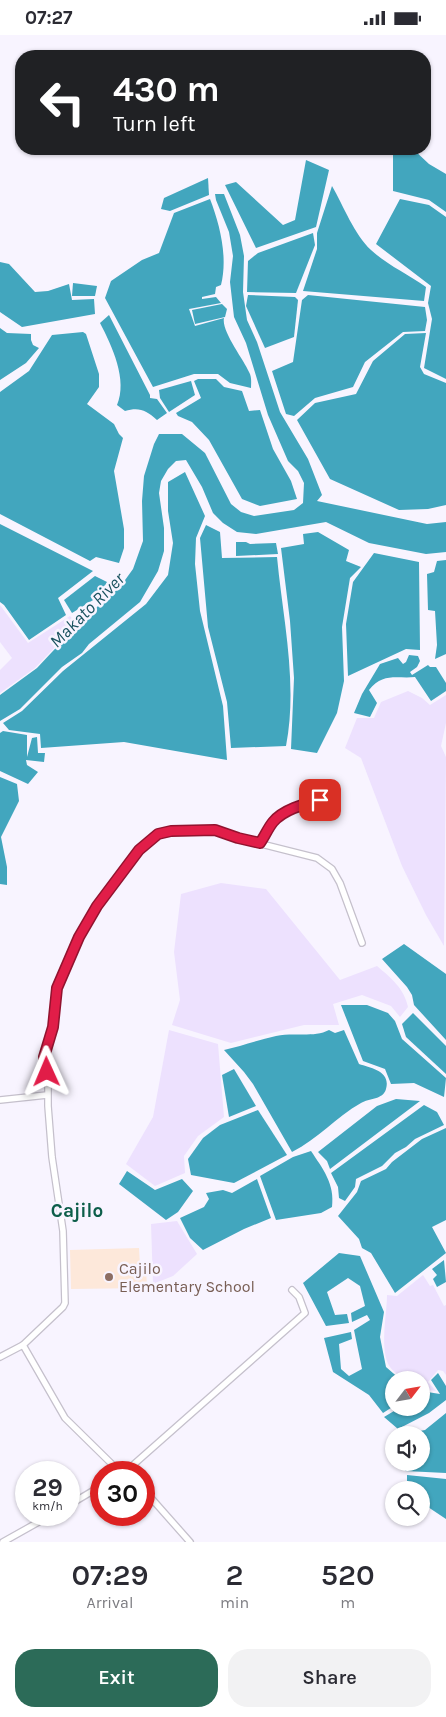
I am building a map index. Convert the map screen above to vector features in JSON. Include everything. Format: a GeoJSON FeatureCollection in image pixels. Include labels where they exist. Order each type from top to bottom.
{"type":"FeatureCollection","features":[{"type":"Feature","properties":{"kind":"street"},"geometry":{"type":"LineString","coordinates":[[260,843],[274,821],[282,815],[301,805],[320,800]]}},
{"type":"Feature","properties":{"kind":"street"},"geometry":{"type":"LineString","coordinates":[[0,1357],[23,1345],[65,1303],[63,1231],[52,1157],[47,1095],[48,1082],[44,1057],[53,1027],[57,988],[79,937],[97,906],[139,850],[158,834],[171,831],[215,830],[238,838],[317,858],[332,869],[340,883],[362,943]]}},
{"type":"Feature","properties":{"kind":"street"},"geometry":{"type":"LineString","coordinates":[[0,1100],[47,1095]]}},
{"type":"Feature","properties":{"kind":"street"},"geometry":{"type":"LineString","coordinates":[[137,1461],[305,1313],[299,1297],[292,1290]]}},
{"type":"Feature","properties":{"kind":"street"},"geometry":{"type":"LineString","coordinates":[[23,1345],[65,1418],[110,1461]]}},
{"type":"Feature","properties":{"kind":"street"},"geometry":{"type":"LineString","coordinates":[[155,1502],[190,1542]]}},
{"type":"Feature","properties":{"kind":"street"},"geometry":{"type":"LineString","coordinates":[[3,1542],[31,1526]]}},
{"type":"Feature","properties":{"kind":"shaded area"},"geometry":{"type":"Polygon","coordinates":[[[0,605],[28,643],[70,616],[77,624],[35,668],[0,693],[0,670],[12,658],[0,642],[0,605]]]}},
{"type":"Feature","properties":{"kind":"shaded area"},"geometry":{"type":"Polygon","coordinates":[[[408,691],[422,698],[430,705],[446,695],[446,723],[441,746],[446,757],[444,946],[426,915],[402,866],[361,758],[345,748],[357,718],[374,718],[381,702],[408,691]]]}},
{"type":"Feature","properties":{"kind":"shaded area"},"geometry":{"type":"Polygon","coordinates":[[[221,883],[266,889],[340,980],[377,966],[400,989],[408,1007],[400,1017],[391,1006],[362,995],[333,1004],[339,1025],[304,1025],[231,1043],[172,1025],[180,1000],[174,952],[181,894],[221,883]]]}},
{"type":"Feature","properties":{"kind":"shaded area"},"geometry":{"type":"Polygon","coordinates":[[[169,1030],[218,1044],[224,1117],[198,1136],[184,1156],[185,1173],[155,1186],[126,1164],[153,1117],[169,1030]]]}},
{"type":"Feature","properties":{"kind":"shaded area"},"geometry":{"type":"Polygon","coordinates":[[[177,1221],[197,1254],[173,1276],[153,1284],[151,1224],[177,1221]]]}},
{"type":"Feature","properties":{"kind":"shaded area","name":"Cajilo Elementary School"},"geometry":{"type":"Polygon","coordinates":[[[139,1248],[140,1266],[146,1266],[147,1288],[71,1289],[70,1250],[139,1248]]]}},
{"type":"Feature","properties":{"kind":"shaded area"},"geometry":{"type":"Polygon","coordinates":[[[423,1275],[430,1286],[433,1285],[444,1306],[446,1305],[446,1375],[443,1371],[438,1370],[430,1380],[430,1371],[393,1371],[390,1367],[384,1342],[387,1295],[397,1296],[423,1275]]]}},
{"type":"Feature","properties":{"kind":"shaded area"},"geometry":{"type":"Polygon","coordinates":[[[430,1384],[436,1391],[430,1390],[430,1384]]]}},
{"type":"Feature","properties":{"kind":"water"},"geometry":{"type":"Polygon","coordinates":[[[393,155],[419,155],[429,164],[446,174],[446,212],[429,200],[393,191],[393,155]]]}},
{"type":"Feature","properties":{"kind":"water"},"geometry":{"type":"Polygon","coordinates":[[[306,160],[329,170],[316,227],[256,248],[225,185],[236,182],[283,225],[295,220],[306,160]]]}},
{"type":"Feature","properties":{"kind":"water"},"geometry":{"type":"Polygon","coordinates":[[[208,178],[209,195],[170,211],[161,209],[164,198],[208,178]]]}},
{"type":"Feature","properties":{"kind":"water"},"geometry":{"type":"Polygon","coordinates":[[[332,186],[354,228],[365,244],[384,260],[426,287],[424,301],[303,291],[317,249],[317,233],[332,186]]]}},
{"type":"Feature","properties":{"kind":"water"},"geometry":{"type":"Polygon","coordinates":[[[215,194],[224,194],[240,235],[244,256],[243,292],[247,320],[257,342],[280,412],[308,459],[322,495],[317,501],[427,524],[446,522],[446,552],[426,554],[369,543],[326,522],[256,534],[237,532],[223,523],[213,513],[202,487],[186,460],[176,461],[168,469],[161,481],[159,493],[164,528],[164,551],[158,571],[140,602],[89,644],[82,653],[62,667],[20,709],[0,721],[0,695],[37,668],[82,620],[120,587],[133,569],[143,541],[142,501],[144,476],[159,434],[182,434],[205,453],[231,504],[241,512],[254,516],[294,510],[303,503],[304,483],[298,471],[288,461],[268,415],[246,343],[234,317],[230,282],[233,256],[229,232],[215,194]]]}},
{"type":"Feature","properties":{"kind":"water"},"geometry":{"type":"Polygon","coordinates":[[[210,199],[222,241],[224,263],[221,285],[216,287],[215,294],[202,297],[202,299],[216,297],[221,303],[189,309],[195,326],[224,318],[229,338],[250,374],[251,388],[230,383],[218,374],[194,374],[153,387],[105,298],[111,281],[142,260],[159,253],[174,213],[210,199]]]}},
{"type":"Feature","properties":{"kind":"water"},"geometry":{"type":"Polygon","coordinates":[[[400,199],[429,205],[446,217],[446,379],[424,368],[432,319],[428,303],[431,286],[376,244],[400,199]]]}},
{"type":"Feature","properties":{"kind":"water"},"geometry":{"type":"Polygon","coordinates":[[[313,233],[315,245],[296,293],[247,292],[248,261],[258,253],[313,233]]]}},
{"type":"Feature","properties":{"kind":"water"},"geometry":{"type":"Polygon","coordinates":[[[0,262],[9,264],[35,292],[48,291],[69,284],[72,300],[94,299],[95,314],[22,327],[0,312],[0,262]]]}},
{"type":"Feature","properties":{"kind":"water"},"geometry":{"type":"Polygon","coordinates":[[[73,283],[97,286],[95,296],[72,296],[73,283]]]}},
{"type":"Feature","properties":{"kind":"water"},"geometry":{"type":"Polygon","coordinates":[[[248,295],[295,297],[298,300],[294,337],[265,348],[246,306],[248,295]]]}},
{"type":"Feature","properties":{"kind":"water"},"geometry":{"type":"Polygon","coordinates":[[[308,295],[425,307],[427,320],[425,331],[403,332],[365,362],[353,387],[315,398],[294,416],[286,414],[272,371],[293,362],[302,300],[308,295]]]}},
{"type":"Feature","properties":{"kind":"water"},"geometry":{"type":"Polygon","coordinates":[[[222,304],[227,309],[225,317],[195,324],[192,310],[222,304]]]}},
{"type":"Feature","properties":{"kind":"water"},"geometry":{"type":"Polygon","coordinates":[[[109,315],[150,398],[157,399],[167,413],[157,420],[142,410],[125,411],[117,405],[121,385],[120,374],[114,352],[100,323],[109,315]]]}},
{"type":"Feature","properties":{"kind":"water"},"geometry":{"type":"Polygon","coordinates":[[[0,328],[7,333],[31,334],[33,345],[39,348],[26,363],[0,380],[0,328]]]}},
{"type":"Feature","properties":{"kind":"water"},"geometry":{"type":"Polygon","coordinates":[[[83,332],[86,334],[99,374],[99,387],[87,404],[114,424],[123,438],[114,471],[124,529],[124,548],[119,563],[96,557],[90,561],[0,514],[0,392],[29,371],[52,335],[83,332]]]}},
{"type":"Feature","properties":{"kind":"water"},"geometry":{"type":"Polygon","coordinates":[[[426,333],[420,367],[424,374],[446,383],[446,505],[428,509],[399,510],[330,479],[297,420],[315,403],[356,394],[373,361],[405,334],[426,333]]]}},
{"type":"Feature","properties":{"kind":"water"},"geometry":{"type":"Polygon","coordinates":[[[198,379],[216,379],[224,387],[242,391],[249,411],[260,410],[273,449],[291,481],[297,499],[260,506],[242,499],[209,440],[192,422],[178,416],[176,413],[201,398],[194,381],[198,379]]]}},
{"type":"Feature","properties":{"kind":"water"},"geometry":{"type":"Polygon","coordinates":[[[191,381],[195,395],[169,412],[160,398],[159,390],[191,381]]]}},
{"type":"Feature","properties":{"kind":"water"},"geometry":{"type":"Polygon","coordinates":[[[185,472],[205,516],[196,538],[195,564],[200,611],[223,706],[227,760],[124,742],[41,748],[40,734],[9,730],[3,723],[22,711],[63,671],[146,604],[168,575],[173,543],[168,511],[168,482],[185,472]]]}},
{"type":"Feature","properties":{"kind":"water"},"geometry":{"type":"Polygon","coordinates":[[[0,524],[93,571],[58,598],[66,615],[29,640],[0,602],[0,524]]]}},
{"type":"Feature","properties":{"kind":"water"},"geometry":{"type":"Polygon","coordinates":[[[206,525],[220,532],[222,558],[277,557],[290,675],[289,722],[286,746],[231,748],[227,702],[208,627],[200,538],[206,525]]]}},
{"type":"Feature","properties":{"kind":"water"},"geometry":{"type":"Polygon","coordinates":[[[318,532],[349,550],[346,561],[361,567],[350,578],[342,627],[344,681],[337,713],[317,753],[291,749],[294,678],[290,621],[281,548],[304,544],[303,534],[318,532]]]}},
{"type":"Feature","properties":{"kind":"water"},"geometry":{"type":"Polygon","coordinates":[[[236,542],[250,544],[276,543],[278,554],[236,556],[236,542]]]}},
{"type":"Feature","properties":{"kind":"water"},"geometry":{"type":"Polygon","coordinates":[[[374,553],[419,562],[420,650],[406,649],[348,676],[346,624],[353,582],[374,553]]]}},
{"type":"Feature","properties":{"kind":"water"},"geometry":{"type":"Polygon","coordinates":[[[446,560],[446,654],[435,659],[437,645],[435,611],[428,610],[427,574],[434,572],[437,561],[446,560]]]}},
{"type":"Feature","properties":{"kind":"water"},"geometry":{"type":"Polygon","coordinates":[[[95,576],[107,582],[98,597],[72,613],[64,600],[95,576]]]}},
{"type":"Feature","properties":{"kind":"water"},"geometry":{"type":"Polygon","coordinates":[[[409,655],[418,656],[420,661],[417,667],[410,672],[412,675],[428,665],[436,667],[446,683],[446,691],[431,701],[415,677],[390,677],[374,684],[369,690],[377,703],[370,717],[354,713],[362,694],[380,664],[398,658],[403,664],[409,655]]]}},
{"type":"Feature","properties":{"kind":"water"},"geometry":{"type":"Polygon","coordinates":[[[3,731],[27,735],[27,757],[32,738],[37,737],[38,753],[45,753],[44,762],[26,760],[27,765],[38,772],[28,784],[0,771],[0,733],[3,731]]]}},
{"type":"Feature","properties":{"kind":"water"},"geometry":{"type":"Polygon","coordinates":[[[0,777],[17,784],[19,801],[1,837],[7,867],[7,885],[0,884],[0,777]]]}},
{"type":"Feature","properties":{"kind":"water"},"geometry":{"type":"Polygon","coordinates":[[[404,944],[446,974],[446,1040],[414,1005],[412,995],[407,987],[382,959],[404,944]]]}},
{"type":"Feature","properties":{"kind":"water"},"geometry":{"type":"Polygon","coordinates":[[[341,1005],[367,1005],[388,1013],[395,1021],[402,1039],[446,1078],[444,1097],[414,1083],[391,1084],[385,1069],[363,1061],[341,1005]]]}},
{"type":"Feature","properties":{"kind":"water"},"geometry":{"type":"Polygon","coordinates":[[[413,1013],[446,1046],[446,1074],[406,1037],[402,1024],[413,1013]]]}},
{"type":"Feature","properties":{"kind":"water"},"geometry":{"type":"Polygon","coordinates":[[[329,1030],[335,1033],[344,1030],[359,1064],[383,1074],[387,1083],[386,1089],[382,1095],[364,1101],[292,1152],[253,1084],[224,1050],[276,1036],[317,1034],[329,1030]]]}},
{"type":"Feature","properties":{"kind":"water"},"geometry":{"type":"Polygon","coordinates":[[[234,1069],[256,1106],[229,1117],[222,1075],[234,1069]]]}},
{"type":"Feature","properties":{"kind":"water"},"geometry":{"type":"Polygon","coordinates":[[[396,1099],[420,1101],[330,1169],[327,1161],[318,1152],[377,1106],[396,1099]]]}},
{"type":"Feature","properties":{"kind":"water"},"geometry":{"type":"Polygon","coordinates":[[[424,1105],[437,1112],[444,1125],[415,1139],[395,1153],[382,1166],[356,1179],[355,1187],[345,1201],[339,1198],[338,1187],[331,1173],[424,1105]]]}},
{"type":"Feature","properties":{"kind":"water"},"geometry":{"type":"Polygon","coordinates":[[[258,1110],[287,1155],[234,1183],[191,1175],[188,1159],[203,1138],[220,1125],[258,1110]]]}},
{"type":"Feature","properties":{"kind":"water"},"geometry":{"type":"Polygon","coordinates":[[[446,1128],[446,1220],[432,1227],[446,1253],[395,1293],[371,1253],[362,1248],[359,1239],[338,1216],[357,1192],[361,1181],[386,1169],[392,1162],[422,1139],[446,1128]]]}},
{"type":"Feature","properties":{"kind":"water"},"geometry":{"type":"Polygon","coordinates":[[[311,1151],[330,1184],[332,1207],[321,1213],[276,1220],[260,1176],[293,1157],[311,1151]]]}},
{"type":"Feature","properties":{"kind":"water"},"geometry":{"type":"Polygon","coordinates":[[[127,1171],[155,1190],[182,1179],[193,1191],[178,1212],[166,1220],[119,1184],[127,1171]]]}},
{"type":"Feature","properties":{"kind":"water"},"geometry":{"type":"Polygon","coordinates":[[[257,1179],[271,1218],[244,1229],[203,1250],[190,1238],[180,1218],[204,1207],[209,1199],[206,1193],[223,1190],[232,1193],[257,1179]]]}},
{"type":"Feature","properties":{"kind":"water"},"geometry":{"type":"Polygon","coordinates":[[[339,1253],[360,1256],[384,1312],[380,1337],[386,1367],[391,1371],[385,1371],[385,1412],[383,1413],[369,1395],[333,1372],[324,1338],[351,1332],[352,1339],[339,1344],[341,1369],[349,1376],[362,1369],[354,1330],[370,1320],[367,1315],[352,1322],[351,1313],[365,1306],[360,1286],[348,1278],[327,1292],[335,1315],[347,1314],[349,1323],[326,1326],[303,1283],[339,1253]]]}},
{"type":"Feature","properties":{"kind":"water"},"geometry":{"type":"Polygon","coordinates":[[[444,1260],[446,1282],[437,1287],[433,1279],[437,1275],[432,1269],[444,1260]]]}},
{"type":"Feature","properties":{"kind":"water"},"geometry":{"type":"Polygon","coordinates":[[[438,1373],[446,1386],[446,1400],[430,1412],[430,1392],[440,1394],[431,1380],[438,1373]]]}},
{"type":"Feature","properties":{"kind":"water"},"geometry":{"type":"Polygon","coordinates":[[[446,1413],[446,1473],[405,1471],[430,1471],[430,1426],[446,1413]]]}},
{"type":"Feature","properties":{"kind":"water"},"geometry":{"type":"Polygon","coordinates":[[[423,1416],[404,1426],[394,1426],[384,1417],[423,1416]]]}},
{"type":"Feature","properties":{"kind":"water"},"geometry":{"type":"Polygon","coordinates":[[[407,1475],[446,1479],[446,1519],[430,1508],[430,1481],[407,1481],[407,1475]]]}},
{"type":"Feature","properties":{"kind":"place","name":"Cajilo Elementary School"},"geometry":{"type":"Point","coordinates":[109,1277]}},
{"type":"Feature","properties":{"kind":"district","name":"Cajilo"},"geometry":{"type":"Point","coordinates":[77,1210]}},
{"type":"Feature","properties":{"kind":"route"},"geometry":{"type":"LineString","coordinates":[[47,1072],[44,1057],[53,1027],[57,988],[79,937],[97,906],[146,843],[158,834],[171,831],[215,830],[260,843],[274,821],[282,815],[301,805],[320,800]]}},
{"type":"Feature","properties":{"kind":"water label","name":"Makato River"},"geometry":{"type":"Point","coordinates":[87,610]}}]}
